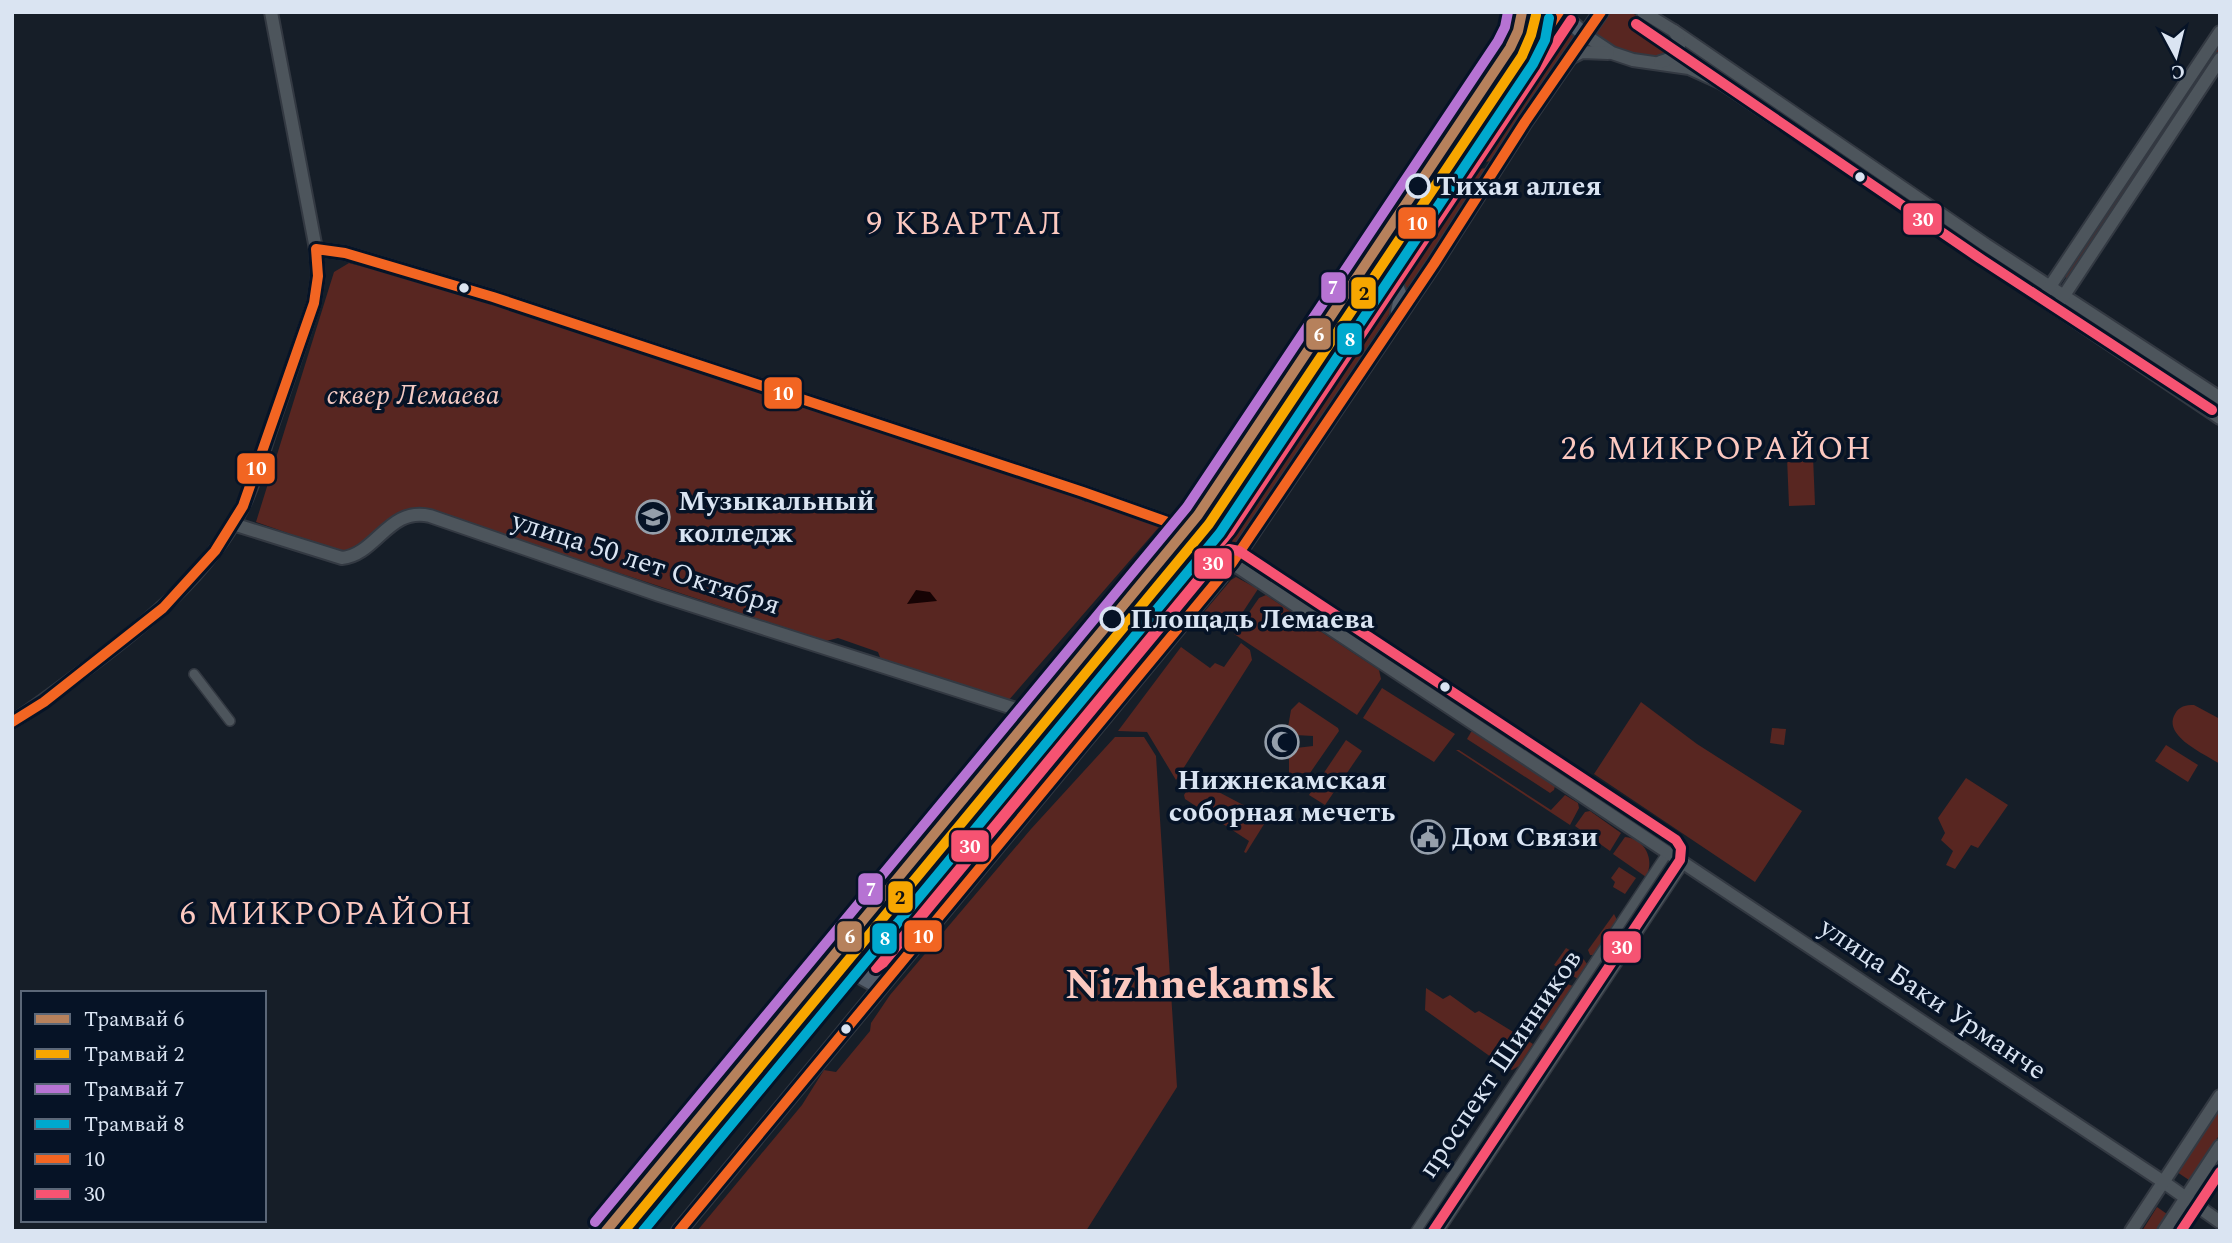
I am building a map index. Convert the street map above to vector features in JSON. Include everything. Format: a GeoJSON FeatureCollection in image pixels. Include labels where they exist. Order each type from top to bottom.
{"type":"FeatureCollection","features":[{"type":"Feature","properties":{"kind":"main road"},"geometry":{"type":"LineString","coordinates":[[634,1231],[1207,536],[1559,12],[1585,35]]}},
{"type":"Feature","properties":{"kind":"main road"},"geometry":{"type":"LineString","coordinates":[[679,1231],[1233,563],[1601,12]]}},
{"type":"Feature","properties":{"kind":"main road"},"geometry":{"type":"LineString","coordinates":[[1370,293],[1385,285],[1397,288],[1401,298],[1397,317]]}},
{"type":"Feature","properties":{"kind":"main road"},"geometry":{"type":"LineString","coordinates":[[866,950],[862,965],[863,978],[872,983],[892,974]]}},
{"type":"Feature","properties":{"kind":"street"},"geometry":{"type":"LineString","coordinates":[[12,722],[44,702],[163,608],[215,551],[243,506],[256,472],[314,303],[318,276],[316,248],[272,12]]}},
{"type":"Feature","properties":{"kind":"street"},"geometry":{"type":"LineString","coordinates":[[1643,12],[1674,30],[2049,286],[2220,398]]}},
{"type":"Feature","properties":{"kind":"street"},"geometry":{"type":"LineString","coordinates":[[1653,63],[1667,61],[1676,54],[1680,42],[1674,30]]}},
{"type":"Feature","properties":{"kind":"street"},"geometry":{"type":"LineString","coordinates":[[2041,300],[2220,32]]}},
{"type":"Feature","properties":{"kind":"street"},"geometry":{"type":"LineString","coordinates":[[1585,35],[1612,53]]}},
{"type":"Feature","properties":{"kind":"street"},"geometry":{"type":"LineString","coordinates":[[1570,58],[1588,51],[1612,53],[1633,60],[1702,72],[2220,418]]}},
{"type":"Feature","properties":{"kind":"street"},"geometry":{"type":"LineString","coordinates":[[1702,72],[1699,63],[1711,56]]}},
{"type":"Feature","properties":{"kind":"street"},"geometry":{"type":"LineString","coordinates":[[2055,309],[2220,59]]}},
{"type":"Feature","properties":{"kind":"street"},"geometry":{"type":"LineString","coordinates":[[316,248],[356,256],[493,297],[1083,492],[1207,536]]}},
{"type":"Feature","properties":{"kind":"street","name":"улица 50 лет Октября"},"geometry":{"type":"LineString","coordinates":[[233,524],[342,558],[356,553],[404,517],[423,514],[659,595],[1022,711],[1049,728]]}},
{"type":"Feature","properties":{"kind":"street","name":"улица Баки Урманче"},"geometry":{"type":"LineString","coordinates":[[1233,563],[2220,1222]]}},
{"type":"Feature","properties":{"kind":"street"},"geometry":{"type":"LineString","coordinates":[[194,674],[230,720]]}},
{"type":"Feature","properties":{"kind":"street"},"geometry":{"type":"LineString","coordinates":[[594,1231],[1022,711]]}},
{"type":"Feature","properties":{"kind":"street","name":"проспект Шинников"},"geometry":{"type":"LineString","coordinates":[[1416,1231],[1668,852]]}},
{"type":"Feature","properties":{"kind":"street","name":"проспект Шинников"},"geometry":{"type":"LineString","coordinates":[[1439,1231],[1684,863]]}},
{"type":"Feature","properties":{"kind":"street"},"geometry":{"type":"LineString","coordinates":[[2131,1231],[2218,1101]]}},
{"type":"Feature","properties":{"kind":"street"},"geometry":{"type":"LineString","coordinates":[[2164,1231],[2220,1146]]}},
{"type":"Feature","properties":{"kind":"green space"},"geometry":{"type":"Polygon","coordinates":[[[1609,12],[1631,12],[1668,38],[1671,44],[1669,52],[1650,57],[1630,54],[1593,35],[1609,12]]]}},
{"type":"Feature","properties":{"kind":"green space"},"geometry":{"type":"Polygon","coordinates":[[[1559,24],[1575,35],[1496,161],[1466,163],[1559,24]]]}},
{"type":"Feature","properties":{"kind":"green space"},"geometry":{"type":"Polygon","coordinates":[[[2220,42],[2220,53],[2070,277],[2066,278],[2064,274],[2220,42]]]}},
{"type":"Feature","properties":{"kind":"green space"},"geometry":{"type":"Polygon","coordinates":[[[1707,63],[2032,280],[2030,283],[1705,69],[1707,63]]]}},
{"type":"Feature","properties":{"kind":"green space"},"geometry":{"type":"Polygon","coordinates":[[[1490,168],[1429,261],[1405,290],[1399,282],[1389,278],[1462,170],[1490,168]]]}},
{"type":"Feature","properties":{"kind":"green space","name":"сквер Лемаева"},"geometry":{"type":"Polygon","coordinates":[[[349,263],[479,297],[569,330],[1066,493],[1086,502],[1089,500],[1159,527],[1008,701],[881,660],[878,652],[838,638],[826,641],[421,508],[407,510],[391,517],[356,548],[339,551],[256,522],[334,272],[349,263]]]}},
{"type":"Feature","properties":{"kind":"green space"},"geometry":{"type":"Polygon","coordinates":[[[1380,292],[1394,292],[1395,305],[1238,546],[882,975],[870,977],[866,965],[919,900],[940,869],[1213,541],[1380,292]]]}},
{"type":"Feature","properties":{"kind":"green space"},"geometry":{"type":"Polygon","coordinates":[[[2075,306],[2220,403],[2220,410],[2072,311],[2075,306]]]}},
{"type":"Feature","properties":{"kind":"green space"},"geometry":{"type":"Polygon","coordinates":[[[1813,456],[1815,505],[1789,506],[1787,457],[1813,456]]]}},
{"type":"Feature","properties":{"kind":"green space"},"geometry":{"type":"Polygon","coordinates":[[[1236,577],[1258,589],[1231,630],[1204,612],[1236,577]]]}},
{"type":"Feature","properties":{"kind":"green space"},"geometry":{"type":"Polygon","coordinates":[[[1266,595],[1379,670],[1381,679],[1357,715],[1234,634],[1259,598],[1266,595]]]}},
{"type":"Feature","properties":{"kind":"green space"},"geometry":{"type":"Polygon","coordinates":[[[1241,643],[1250,650],[1252,660],[1176,780],[1147,732],[1118,731],[1181,647],[1210,668],[1215,663],[1224,667],[1241,643]]]}},
{"type":"Feature","properties":{"kind":"green space"},"geometry":{"type":"Polygon","coordinates":[[[1382,688],[1455,734],[1434,762],[1363,718],[1382,688]]]}},
{"type":"Feature","properties":{"kind":"green space"},"geometry":{"type":"Polygon","coordinates":[[[1299,702],[1339,731],[1310,773],[1289,774],[1289,758],[1296,748],[1313,746],[1313,736],[1295,735],[1288,727],[1291,710],[1299,702]]]}},
{"type":"Feature","properties":{"kind":"green space"},"geometry":{"type":"Polygon","coordinates":[[[1641,702],[1697,744],[1802,811],[1755,882],[1594,774],[1641,702]]]}},
{"type":"Feature","properties":{"kind":"green space"},"geometry":{"type":"Polygon","coordinates":[[[2194,705],[2220,719],[2220,764],[2187,744],[2174,730],[2173,722],[2177,711],[2183,706],[2194,705]]]}},
{"type":"Feature","properties":{"kind":"green space"},"geometry":{"type":"Polygon","coordinates":[[[1772,728],[1786,729],[1784,745],[1770,743],[1772,728]]]}},
{"type":"Feature","properties":{"kind":"green space"},"geometry":{"type":"Polygon","coordinates":[[[1471,732],[1475,732],[1555,786],[1554,790],[1550,793],[1467,739],[1471,732]]]}},
{"type":"Feature","properties":{"kind":"green space"},"geometry":{"type":"Polygon","coordinates":[[[1115,737],[1144,737],[1156,756],[1177,1087],[1086,1231],[697,1231],[802,1105],[824,1070],[836,1072],[870,1031],[871,1023],[890,995],[1031,829],[1115,737]]]}},
{"type":"Feature","properties":{"kind":"green space"},"geometry":{"type":"Polygon","coordinates":[[[1346,740],[1362,751],[1325,805],[1309,795],[1346,740]]]}},
{"type":"Feature","properties":{"kind":"green space"},"geometry":{"type":"Polygon","coordinates":[[[2166,745],[2198,765],[2188,782],[2155,761],[2166,745]]]}},
{"type":"Feature","properties":{"kind":"green space"},"geometry":{"type":"Polygon","coordinates":[[[1456,750],[1551,810],[1565,795],[1578,803],[1579,808],[1570,825],[1456,750]]]}},
{"type":"Feature","properties":{"kind":"green space"},"geometry":{"type":"Polygon","coordinates":[[[1966,778],[2008,805],[1978,848],[1971,845],[1955,869],[1946,865],[1953,851],[1941,840],[1945,833],[1938,818],[1966,778]]]}},
{"type":"Feature","properties":{"kind":"green space"},"geometry":{"type":"Polygon","coordinates":[[[1194,779],[1266,817],[1246,853],[1244,852],[1249,841],[1185,799],[1184,795],[1194,779]]]}},
{"type":"Feature","properties":{"kind":"green space"},"geometry":{"type":"Polygon","coordinates":[[[1590,811],[1621,833],[1610,851],[1575,826],[1585,812],[1590,811]]]}},
{"type":"Feature","properties":{"kind":"green space"},"geometry":{"type":"Polygon","coordinates":[[[1625,837],[1638,842],[1646,851],[1649,870],[1646,877],[1613,854],[1625,837]]]}},
{"type":"Feature","properties":{"kind":"green space"},"geometry":{"type":"Polygon","coordinates":[[[1619,867],[1636,878],[1625,894],[1613,887],[1615,882],[1611,878],[1619,867]]]}},
{"type":"Feature","properties":{"kind":"green space"},"geometry":{"type":"Polygon","coordinates":[[[1614,914],[1617,920],[1594,955],[1590,955],[1588,950],[1614,914]]]}},
{"type":"Feature","properties":{"kind":"green space"},"geometry":{"type":"Polygon","coordinates":[[[1566,948],[1582,957],[1587,964],[1578,979],[1554,965],[1566,948]]]}},
{"type":"Feature","properties":{"kind":"green space"},"geometry":{"type":"Polygon","coordinates":[[[1567,984],[1573,986],[1573,989],[1545,1031],[1540,1029],[1539,1025],[1567,984]]]}},
{"type":"Feature","properties":{"kind":"green space"},"geometry":{"type":"Polygon","coordinates":[[[1426,988],[1443,999],[1450,995],[1475,1013],[1479,1011],[1533,1044],[1519,1066],[1512,1070],[1505,1067],[1425,1010],[1426,988]]]}},
{"type":"Feature","properties":{"kind":"green space"},"geometry":{"type":"Polygon","coordinates":[[[2220,1109],[2220,1134],[2189,1180],[2177,1172],[2220,1109]]]}},
{"type":"Feature","properties":{"kind":"green space"},"geometry":{"type":"Polygon","coordinates":[[[2157,1207],[2167,1214],[2157,1231],[2142,1231],[2157,1207]]]}},
{"type":"Feature","properties":{"kind":"shaded area"},"geometry":{"type":"Polygon","coordinates":[[[916,590],[930,592],[937,601],[907,604],[916,590]]]}},
{"type":"Feature","properties":{"kind":"tram line","name":"7"},"geometry":{"type":"LineString","coordinates":[[595,1222],[1187,507],[1498,41],[1508,12]]}},
{"type":"Feature","properties":{"kind":"tram line","name":"6"},"geometry":{"type":"LineString","coordinates":[[606,1231],[1198,515],[1510,48],[1518,31],[1522,12]]}},
{"type":"Feature","properties":{"kind":"tram line","name":"2"},"geometry":{"type":"LineString","coordinates":[[624,1231],[1209,524],[1522,56],[1536,15]]}},
{"type":"Feature","properties":{"kind":"tram line","name":"8"},"geometry":{"type":"LineString","coordinates":[[643,1231],[1220,533],[1533,64],[1545,40],[1549,18]]}},
{"type":"Feature","properties":{"kind":"transit line","name":"10"},"geometry":{"type":"LineString","coordinates":[[12,722],[44,702],[163,608],[215,551],[243,506],[314,303],[318,276],[316,249],[345,253],[493,297],[1083,492],[1207,536],[1559,12]]}},
{"type":"Feature","properties":{"kind":"transit line","name":"10"},"geometry":{"type":"LineString","coordinates":[[679,1231],[1232,563],[1601,12]]}},
{"type":"Feature","properties":{"kind":"transit line","name":"30"},"geometry":{"type":"LineString","coordinates":[[1433,1231],[1680,860],[1681,848],[1676,840],[1239,551],[1229,549],[1221,554],[883,963],[876,968],[879,957],[1230,531],[1571,20]]}},
{"type":"Feature","properties":{"kind":"transit line","name":"30"},"geometry":{"type":"LineString","coordinates":[[1636,24],[1978,257],[2212,410]]}},
{"type":"Feature","properties":{"kind":"transit line","name":"30"},"geometry":{"type":"LineString","coordinates":[[2181,1231],[2220,1172]]}},
{"type":"Feature","properties":{"kind":"place","name":"Тихая аллея"},"geometry":{"type":"Point","coordinates":[1418,186]}},
{"type":"Feature","properties":{"kind":"place","name":"Музыкальный колледж"},"geometry":{"type":"Point","coordinates":[653,517]}},
{"type":"Feature","properties":{"kind":"place","name":"Площадь Лемаева"},"geometry":{"type":"Point","coordinates":[1112,619]}},
{"type":"Feature","properties":{"kind":"place","name":"Нижнекамская соборная мечеть"},"geometry":{"type":"Point","coordinates":[1282,742]}},
{"type":"Feature","properties":{"kind":"place","name":"Дом Связи"},"geometry":{"type":"Point","coordinates":[1428,837]}},
{"type":"Feature","properties":{"kind":"district","name":"9 КВАРТАЛ"},"geometry":{"type":"Point","coordinates":[965,224]}},
{"type":"Feature","properties":{"kind":"district","name":"26 МИКРОРАЙОН"},"geometry":{"type":"Point","coordinates":[1717,449]}},
{"type":"Feature","properties":{"kind":"district","name":"6 МИКРОРАЙОН"},"geometry":{"type":"Point","coordinates":[327,914]}},
{"type":"Feature","properties":{"kind":"district","name":"Nizhnekamsk"},"geometry":{"type":"Point","coordinates":[1200,985]}}]}
